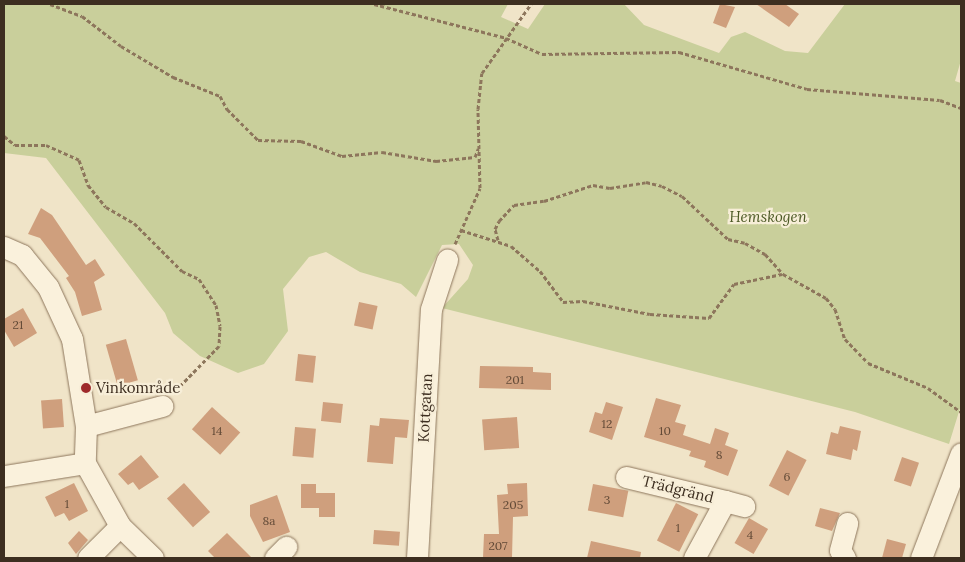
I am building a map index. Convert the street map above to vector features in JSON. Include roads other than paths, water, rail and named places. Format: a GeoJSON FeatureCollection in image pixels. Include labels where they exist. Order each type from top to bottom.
{"type":"FeatureCollection","features":[{"type":"Feature","properties":{"kind":"street"},"geometry":{"type":"LineString","coordinates":[[4,247],[22,255],[48,287],[72,339],[86,426],[85,463],[120,526],[153,558]]}},
{"type":"Feature","properties":{"kind":"street","name":"Kottgatan"},"geometry":{"type":"LineString","coordinates":[[417,558],[431,309],[447,260]]}},
{"type":"Feature","properties":{"kind":"street"},"geometry":{"type":"LineString","coordinates":[[86,426],[162,406]]}},
{"type":"Feature","properties":{"kind":"street"},"geometry":{"type":"LineString","coordinates":[[921,558],[961,453]]}},
{"type":"Feature","properties":{"kind":"street"},"geometry":{"type":"LineString","coordinates":[[4,476],[85,463]]}},
{"type":"Feature","properties":{"kind":"street","name":"Trädgränd"},"geometry":{"type":"LineString","coordinates":[[626,476],[734,504],[694,558]]}},
{"type":"Feature","properties":{"kind":"street"},"geometry":{"type":"LineString","coordinates":[[845,558],[840,550],[847,523]]}},
{"type":"Feature","properties":{"kind":"street"},"geometry":{"type":"LineString","coordinates":[[88,558],[120,526]]}},
{"type":"Feature","properties":{"kind":"place","name":"Vinkområde"},"geometry":{"type":"Point","coordinates":[86,388]}},
{"type":"Feature","properties":{"kind":"park label","name":"Hemskogen"},"geometry":{"type":"Point","coordinates":[768,217]}}]}
